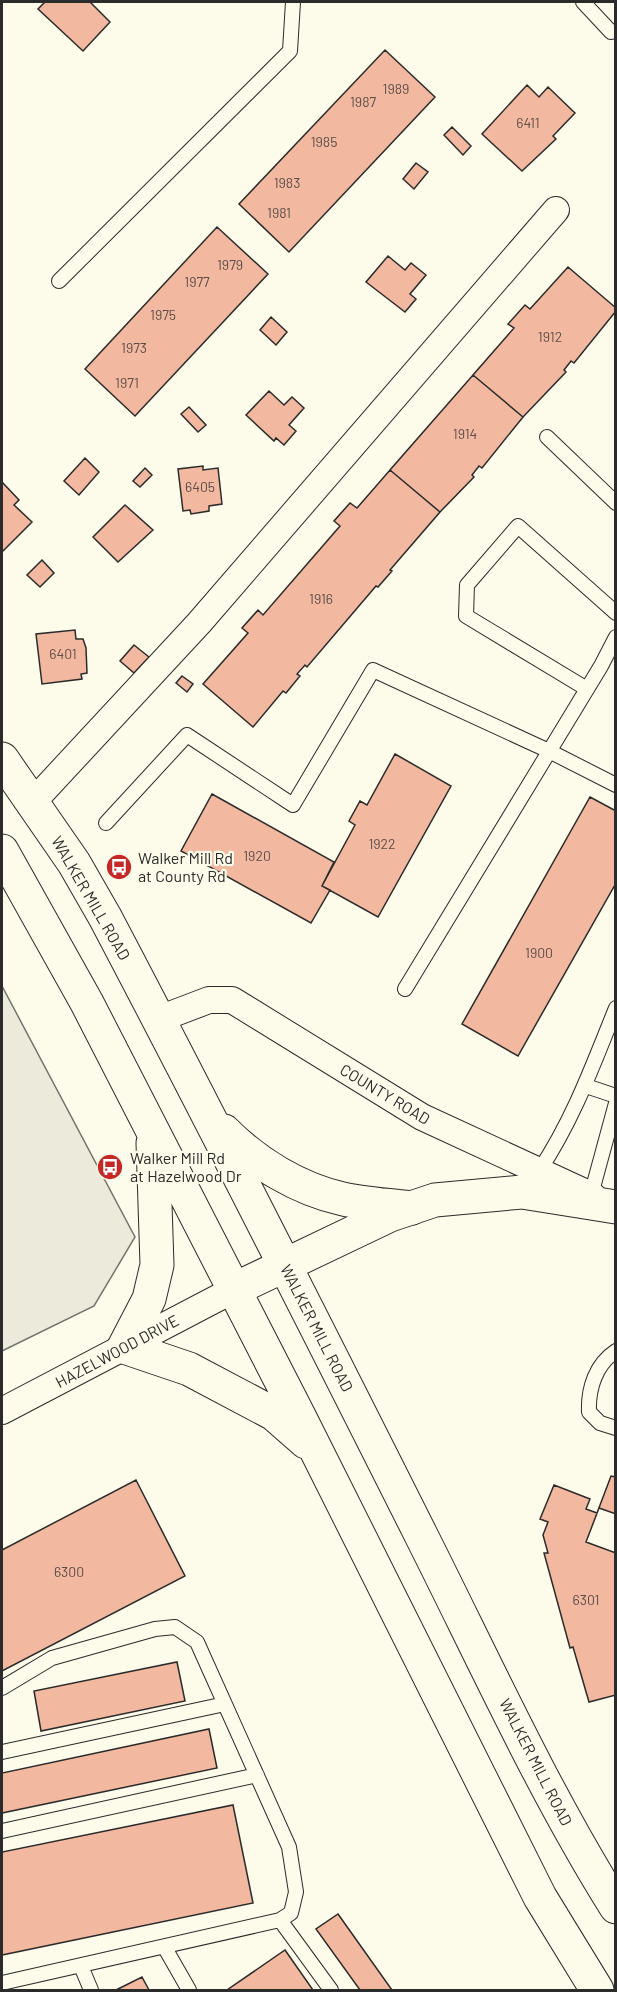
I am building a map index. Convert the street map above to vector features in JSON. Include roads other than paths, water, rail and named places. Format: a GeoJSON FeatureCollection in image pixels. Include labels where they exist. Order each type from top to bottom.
{"type":"FeatureCollection","features":[{"type":"Feature","properties":{"kind":"main road","name":"WALKER MILL ROAD"},"geometry":{"type":"LineString","coordinates":[[2,759],[95,899],[210,1118],[530,1752],[615,1907]]}},
{"type":"Feature","properties":{"kind":"main road"},"geometry":{"type":"LineString","coordinates":[[2,851],[87,1004],[317,1451],[586,1990]]}},
{"type":"Feature","properties":{"kind":"main road"},"geometry":{"type":"LineString","coordinates":[[210,1118],[247,1154],[302,1185],[343,1199],[412,1208]]}},
{"type":"Feature","properties":{"kind":"main road"},"geometry":{"type":"LineString","coordinates":[[152,1130],[157,1265],[149,1299],[124,1347],[189,1369],[274,1414],[317,1451]]}},
{"type":"Feature","properties":{"kind":"main road"},"geometry":{"type":"LineString","coordinates":[[233,1290],[284,1264],[435,1200],[522,1192],[607,1202]]}},
{"type":"Feature","properties":{"kind":"main road"},"geometry":{"type":"LineString","coordinates":[[540,1897],[597,1990]]}},
{"type":"Feature","properties":{"kind":"street"},"geometry":{"type":"LineString","coordinates":[[32,803],[199,623],[556,210]]}},
{"type":"Feature","properties":{"kind":"street","name":"COUNTY ROAD"},"geometry":{"type":"LineString","coordinates":[[159,1019],[209,999],[232,1000],[422,1117],[607,1202]]}},
{"type":"Feature","properties":{"kind":"street","name":"HAZELWOOD DRIVE"},"geometry":{"type":"LineString","coordinates":[[2,1411],[233,1290]]}},
{"type":"Feature","properties":{"kind":"lane"},"geometry":{"type":"LineString","coordinates":[[59,281],[290,51],[293,2]]}},
{"type":"Feature","properties":{"kind":"lane"},"geometry":{"type":"LineString","coordinates":[[583,2],[610,32],[615,31]]}},
{"type":"Feature","properties":{"kind":"lane"},"geometry":{"type":"LineString","coordinates":[[547,437],[615,503]]}},
{"type":"Feature","properties":{"kind":"lane"},"geometry":{"type":"LineString","coordinates":[[587,689],[465,616],[467,585],[518,526],[615,613]]}},
{"type":"Feature","properties":{"kind":"lane"},"geometry":{"type":"LineString","coordinates":[[405,989],[587,689],[615,637]]}},
{"type":"Feature","properties":{"kind":"lane"},"geometry":{"type":"LineString","coordinates":[[106,824],[187,735],[293,805],[373,670],[549,751],[615,785]]}},
{"type":"Feature","properties":{"kind":"lane"},"geometry":{"type":"LineString","coordinates":[[539,1172],[563,1134],[586,1086],[615,1012]]}},
{"type":"Feature","properties":{"kind":"lane"},"geometry":{"type":"LineString","coordinates":[[586,1086],[615,1096]]}},
{"type":"Feature","properties":{"kind":"lane"},"geometry":{"type":"LineString","coordinates":[[607,1202],[615,1103]]}},
{"type":"Feature","properties":{"kind":"lane"},"geometry":{"type":"LineString","coordinates":[[615,1351],[602,1360],[589,1396],[589,1412],[600,1423],[615,1428]]}},
{"type":"Feature","properties":{"kind":"lane"},"geometry":{"type":"LineString","coordinates":[[2,1688],[52,1658],[155,1629],[175,1627],[197,1642],[289,1847],[296,1892],[291,1913],[280,1920],[165,1948],[2,1983]]}},
{"type":"Feature","properties":{"kind":"lane"},"geometry":{"type":"LineString","coordinates":[[2,1752],[225,1704]]}},
{"type":"Feature","properties":{"kind":"lane"},"geometry":{"type":"LineString","coordinates":[[2,1831],[257,1775]]}},
{"type":"Feature","properties":{"kind":"lane"},"geometry":{"type":"LineString","coordinates":[[280,1920],[331,1990]]}},
{"type":"Feature","properties":{"kind":"lane"},"geometry":{"type":"LineString","coordinates":[[165,1948],[189,1990]]}},
{"type":"Feature","properties":{"kind":"lane"},"geometry":{"type":"LineString","coordinates":[[81,1966],[91,1990]]}},
{"type":"Feature","properties":{"kind":"place","name":"Walker Mill Rd at County Rd"},"geometry":{"type":"Point","coordinates":[119,867]}},
{"type":"Feature","properties":{"kind":"place","name":"Walker Mill Rd at Hazelwood Dr"},"geometry":{"type":"Point","coordinates":[110,1167]}}]}
